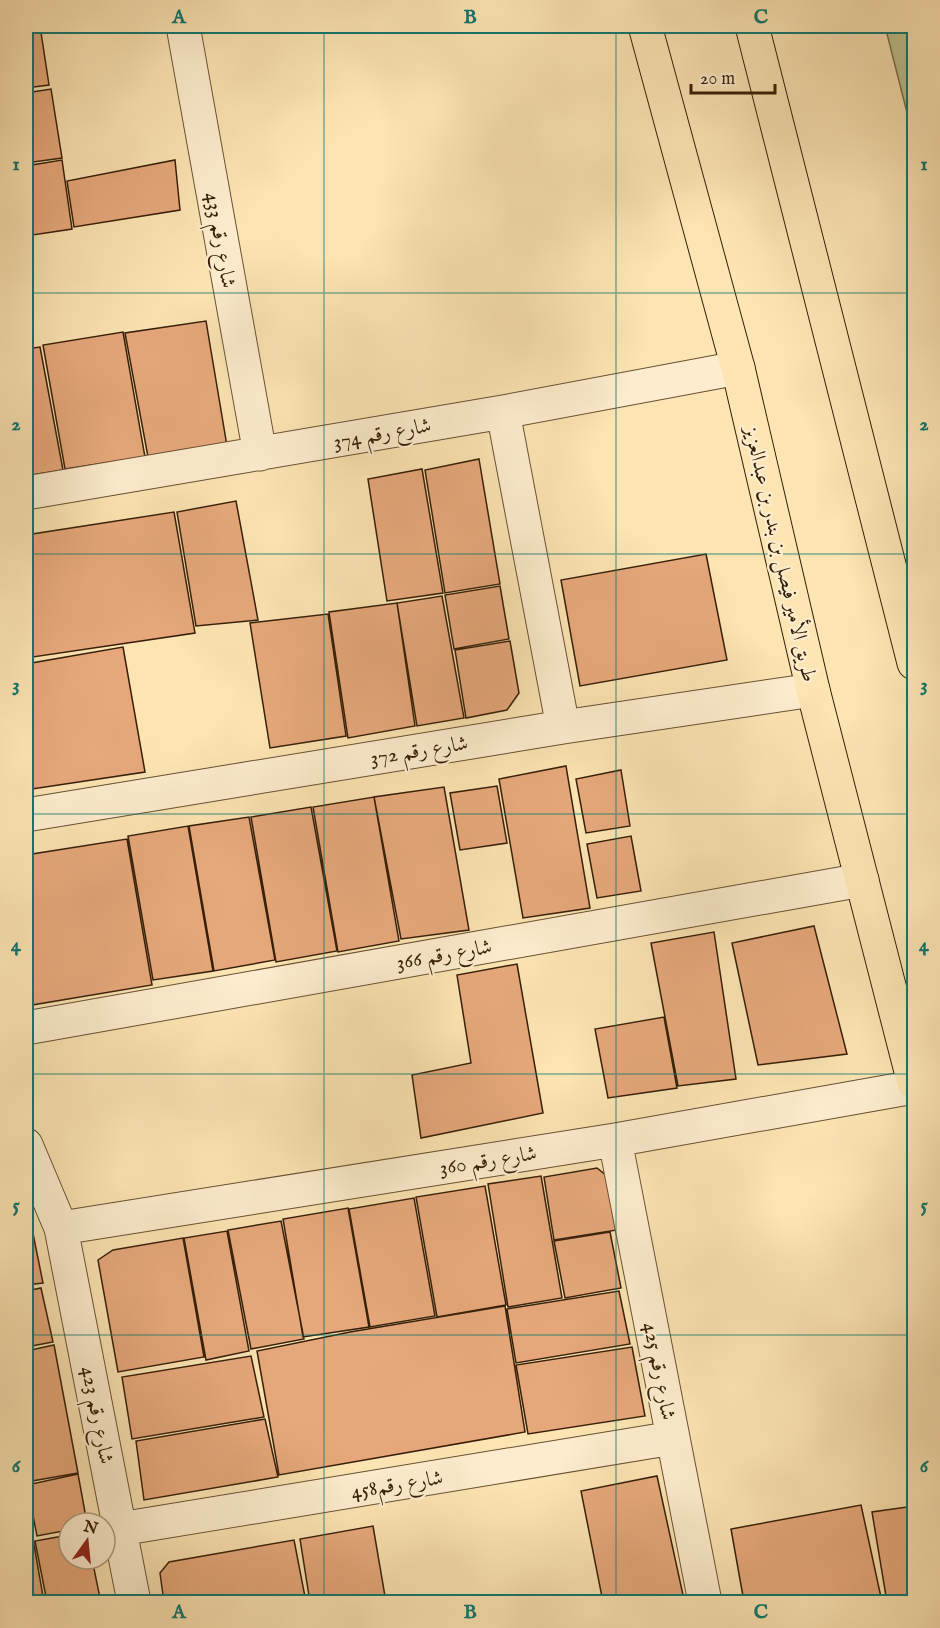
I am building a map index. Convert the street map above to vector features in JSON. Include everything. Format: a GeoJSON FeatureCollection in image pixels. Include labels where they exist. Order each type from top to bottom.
{"type":"FeatureCollection","features":[{"type":"Feature","properties":{"kind":"main road","name":"طريق الأمير فيصل بن بندر بن عبدالعزيز"},"geometry":{"type":"LineString","coordinates":[[645,26],[738,368],[813,690],[915,1085]]}},
{"type":"Feature","properties":{"kind":"main road"},"geometry":{"type":"LineString","coordinates":[[752,26],[915,663]]}},
{"type":"Feature","properties":{"kind":"street","name":"شارع رقم 433"},"geometry":{"type":"LineString","coordinates":[[183,26],[260,454]]}},
{"type":"Feature","properties":{"kind":"street","name":"شارع رقم 374"},"geometry":{"type":"LineString","coordinates":[[26,493],[503,412],[738,368]]}},
{"type":"Feature","properties":{"kind":"street"},"geometry":{"type":"LineString","coordinates":[[503,412],[563,727]]}},
{"type":"Feature","properties":{"kind":"street","name":"شارع رقم 372"},"geometry":{"type":"LineString","coordinates":[[26,815],[563,727],[813,690]]}},
{"type":"Feature","properties":{"kind":"street","name":"شارع رقم 366"},"geometry":{"type":"LineString","coordinates":[[26,1028],[862,880]]}},
{"type":"Feature","properties":{"kind":"street","name":"شارع رقم 360"},"geometry":{"type":"LineString","coordinates":[[61,1228],[615,1140],[915,1085]]}},
{"type":"Feature","properties":{"kind":"street","name":"شارع رقم 425"},"geometry":{"type":"LineString","coordinates":[[615,1140],[705,1602]]}},
{"type":"Feature","properties":{"kind":"street","name":"شارع رقم 423"},"geometry":{"type":"LineString","coordinates":[[26,1144],[61,1228],[134,1602]]}},
{"type":"Feature","properties":{"kind":"street","name":"شارع رقم458"},"geometry":{"type":"LineString","coordinates":[[120,1529],[673,1438]]}},
{"type":"Feature","properties":{"kind":"green space"},"geometry":{"type":"Polygon","coordinates":[[[885,26],[914,26],[914,140],[885,26]]]}},
{"type":"Feature","properties":{"kind":"building"},"geometry":{"type":"Polygon","coordinates":[[[26,26],[40,26],[49,85],[26,88],[26,26]]]}},
{"type":"Feature","properties":{"kind":"building"},"geometry":{"type":"Polygon","coordinates":[[[51,89],[62,158],[26,163],[26,93],[51,89]]]}},
{"type":"Feature","properties":{"kind":"building"},"geometry":{"type":"Polygon","coordinates":[[[62,160],[72,229],[26,236],[26,166],[62,160]]]}},
{"type":"Feature","properties":{"kind":"building"},"geometry":{"type":"Polygon","coordinates":[[[175,160],[180,210],[74,227],[67,181],[175,160]]]}},
{"type":"Feature","properties":{"kind":"building"},"geometry":{"type":"Polygon","coordinates":[[[206,321],[227,446],[148,457],[125,333],[206,321]]]}},
{"type":"Feature","properties":{"kind":"building"},"geometry":{"type":"Polygon","coordinates":[[[123,332],[145,457],[65,469],[43,345],[123,332]]]}},
{"type":"Feature","properties":{"kind":"building"},"geometry":{"type":"Polygon","coordinates":[[[40,347],[63,470],[26,476],[26,349],[40,347]]]}},
{"type":"Feature","properties":{"kind":"building"},"geometry":{"type":"Polygon","coordinates":[[[479,459],[500,584],[445,593],[425,470],[479,459]]]}},
{"type":"Feature","properties":{"kind":"building"},"geometry":{"type":"Polygon","coordinates":[[[422,469],[443,593],[387,601],[368,479],[422,469]]]}},
{"type":"Feature","properties":{"kind":"building"},"geometry":{"type":"Polygon","coordinates":[[[236,501],[258,620],[196,626],[177,512],[236,501]]]}},
{"type":"Feature","properties":{"kind":"building"},"geometry":{"type":"Polygon","coordinates":[[[174,512],[195,633],[26,658],[26,535],[174,512]]]}},
{"type":"Feature","properties":{"kind":"building"},"geometry":{"type":"Polygon","coordinates":[[[706,554],[727,660],[580,686],[561,580],[706,554]]]}},
{"type":"Feature","properties":{"kind":"building"},"geometry":{"type":"Polygon","coordinates":[[[500,586],[509,639],[454,649],[445,595],[500,586]]]}},
{"type":"Feature","properties":{"kind":"building"},"geometry":{"type":"Polygon","coordinates":[[[442,596],[464,718],[417,726],[397,603],[442,596]]]}},
{"type":"Feature","properties":{"kind":"building"},"geometry":{"type":"Polygon","coordinates":[[[397,603],[415,726],[348,738],[329,612],[397,603]]]}},
{"type":"Feature","properties":{"kind":"building"},"geometry":{"type":"Polygon","coordinates":[[[328,614],[346,736],[270,748],[250,623],[328,614]]]}},
{"type":"Feature","properties":{"kind":"building"},"geometry":{"type":"Polygon","coordinates":[[[510,641],[519,693],[507,710],[466,718],[455,650],[510,641]]]}},
{"type":"Feature","properties":{"kind":"building"},"geometry":{"type":"Polygon","coordinates":[[[123,647],[145,772],[32,789],[26,783],[26,664],[123,647]]]}},
{"type":"Feature","properties":{"kind":"building"},"geometry":{"type":"Polygon","coordinates":[[[566,766],[590,908],[523,918],[499,779],[566,766]]]}},
{"type":"Feature","properties":{"kind":"building"},"geometry":{"type":"Polygon","coordinates":[[[621,770],[630,826],[586,833],[576,779],[621,770]]]}},
{"type":"Feature","properties":{"kind":"building"},"geometry":{"type":"Polygon","coordinates":[[[497,786],[507,843],[460,850],[450,793],[497,786]]]}},
{"type":"Feature","properties":{"kind":"building"},"geometry":{"type":"Polygon","coordinates":[[[444,787],[469,930],[401,939],[374,797],[444,787]]]}},
{"type":"Feature","properties":{"kind":"building"},"geometry":{"type":"Polygon","coordinates":[[[374,797],[399,941],[338,952],[313,807],[374,797]]]}},
{"type":"Feature","properties":{"kind":"building"},"geometry":{"type":"Polygon","coordinates":[[[311,807],[337,951],[276,962],[251,817],[311,807]]]}},
{"type":"Feature","properties":{"kind":"building"},"geometry":{"type":"Polygon","coordinates":[[[249,817],[275,960],[214,971],[189,826],[249,817]]]}},
{"type":"Feature","properties":{"kind":"building"},"geometry":{"type":"Polygon","coordinates":[[[188,826],[213,971],[153,980],[128,836],[188,826]]]}},
{"type":"Feature","properties":{"kind":"building"},"geometry":{"type":"Polygon","coordinates":[[[631,836],[641,891],[597,898],[587,844],[631,836]]]}},
{"type":"Feature","properties":{"kind":"building"},"geometry":{"type":"Polygon","coordinates":[[[127,839],[152,985],[26,1006],[26,855],[127,839]]]}},
{"type":"Feature","properties":{"kind":"building"},"geometry":{"type":"Polygon","coordinates":[[[814,926],[847,1054],[758,1065],[732,943],[814,926]]]}},
{"type":"Feature","properties":{"kind":"building"},"geometry":{"type":"Polygon","coordinates":[[[714,932],[736,1079],[678,1086],[651,943],[714,932]]]}},
{"type":"Feature","properties":{"kind":"building"},"geometry":{"type":"Polygon","coordinates":[[[517,964],[543,1113],[421,1138],[412,1075],[471,1063],[457,975],[517,964]]]}},
{"type":"Feature","properties":{"kind":"building"},"geometry":{"type":"Polygon","coordinates":[[[664,1017],[677,1088],[608,1098],[595,1029],[664,1017]]]}},
{"type":"Feature","properties":{"kind":"building"},"geometry":{"type":"Polygon","coordinates":[[[597,1168],[607,1176],[617,1230],[554,1240],[544,1177],[597,1168]]]}},
{"type":"Feature","properties":{"kind":"building"},"geometry":{"type":"Polygon","coordinates":[[[541,1176],[562,1298],[508,1307],[488,1184],[541,1176]]]}},
{"type":"Feature","properties":{"kind":"building"},"geometry":{"type":"Polygon","coordinates":[[[485,1186],[506,1305],[437,1317],[416,1197],[485,1186]]]}},
{"type":"Feature","properties":{"kind":"building"},"geometry":{"type":"Polygon","coordinates":[[[414,1198],[435,1316],[370,1327],[349,1209],[414,1198]]]}},
{"type":"Feature","properties":{"kind":"building"},"geometry":{"type":"Polygon","coordinates":[[[26,1199],[43,1283],[26,1285],[26,1199]]]}},
{"type":"Feature","properties":{"kind":"building"},"geometry":{"type":"Polygon","coordinates":[[[348,1208],[369,1327],[303,1337],[283,1219],[348,1208]]]}},
{"type":"Feature","properties":{"kind":"building"},"geometry":{"type":"Polygon","coordinates":[[[281,1221],[304,1339],[251,1349],[228,1230],[281,1221]]]}},
{"type":"Feature","properties":{"kind":"building"},"geometry":{"type":"Polygon","coordinates":[[[227,1231],[249,1351],[206,1360],[184,1238],[227,1231]]]}},
{"type":"Feature","properties":{"kind":"building"},"geometry":{"type":"Polygon","coordinates":[[[610,1232],[621,1288],[565,1298],[554,1241],[610,1232]]]}},
{"type":"Feature","properties":{"kind":"building"},"geometry":{"type":"Polygon","coordinates":[[[183,1238],[204,1357],[118,1372],[98,1260],[113,1250],[183,1238]]]}},
{"type":"Feature","properties":{"kind":"building"},"geometry":{"type":"Polygon","coordinates":[[[41,1288],[53,1342],[26,1347],[26,1291],[41,1288]]]}},
{"type":"Feature","properties":{"kind":"building"},"geometry":{"type":"Polygon","coordinates":[[[619,1291],[630,1344],[516,1363],[507,1309],[619,1291]]]}},
{"type":"Feature","properties":{"kind":"building"},"geometry":{"type":"Polygon","coordinates":[[[505,1306],[525,1432],[279,1475],[257,1351],[350,1332],[505,1306]]]}},
{"type":"Feature","properties":{"kind":"building"},"geometry":{"type":"Polygon","coordinates":[[[54,1345],[78,1473],[26,1482],[26,1351],[54,1345]]]}},
{"type":"Feature","properties":{"kind":"building"},"geometry":{"type":"Polygon","coordinates":[[[632,1347],[645,1416],[528,1434],[516,1365],[632,1347]]]}},
{"type":"Feature","properties":{"kind":"building"},"geometry":{"type":"Polygon","coordinates":[[[251,1356],[264,1417],[132,1439],[122,1377],[251,1356]]]}},
{"type":"Feature","properties":{"kind":"building"},"geometry":{"type":"Polygon","coordinates":[[[265,1419],[278,1477],[144,1500],[136,1441],[265,1419]]]}},
{"type":"Feature","properties":{"kind":"building"},"geometry":{"type":"Polygon","coordinates":[[[78,1474],[85,1511],[57,1511],[57,1532],[37,1536],[27,1485],[78,1474]]]}},
{"type":"Feature","properties":{"kind":"building"},"geometry":{"type":"Polygon","coordinates":[[[657,1476],[683,1595],[645,1602],[603,1602],[581,1491],[657,1476]]]}},
{"type":"Feature","properties":{"kind":"building"},"geometry":{"type":"Polygon","coordinates":[[[26,1501],[32,1537],[26,1538],[26,1501]]]}},
{"type":"Feature","properties":{"kind":"building"},"geometry":{"type":"Polygon","coordinates":[[[861,1505],[882,1602],[744,1602],[731,1529],[861,1505]]]}},
{"type":"Feature","properties":{"kind":"building"},"geometry":{"type":"Polygon","coordinates":[[[914,1506],[914,1602],[887,1602],[872,1512],[914,1506]]]}},
{"type":"Feature","properties":{"kind":"building"},"geometry":{"type":"Polygon","coordinates":[[[373,1526],[386,1602],[310,1602],[300,1539],[373,1526]]]}},
{"type":"Feature","properties":{"kind":"building"},"geometry":{"type":"Polygon","coordinates":[[[57,1537],[57,1571],[94,1571],[100,1598],[71,1602],[47,1602],[35,1541],[57,1537]]]}},
{"type":"Feature","properties":{"kind":"building"},"geometry":{"type":"Polygon","coordinates":[[[33,1539],[44,1602],[26,1602],[26,1541],[33,1539]]]}},
{"type":"Feature","properties":{"kind":"building"},"geometry":{"type":"Polygon","coordinates":[[[294,1540],[306,1602],[164,1602],[160,1573],[169,1562],[294,1540]]]}}]}
